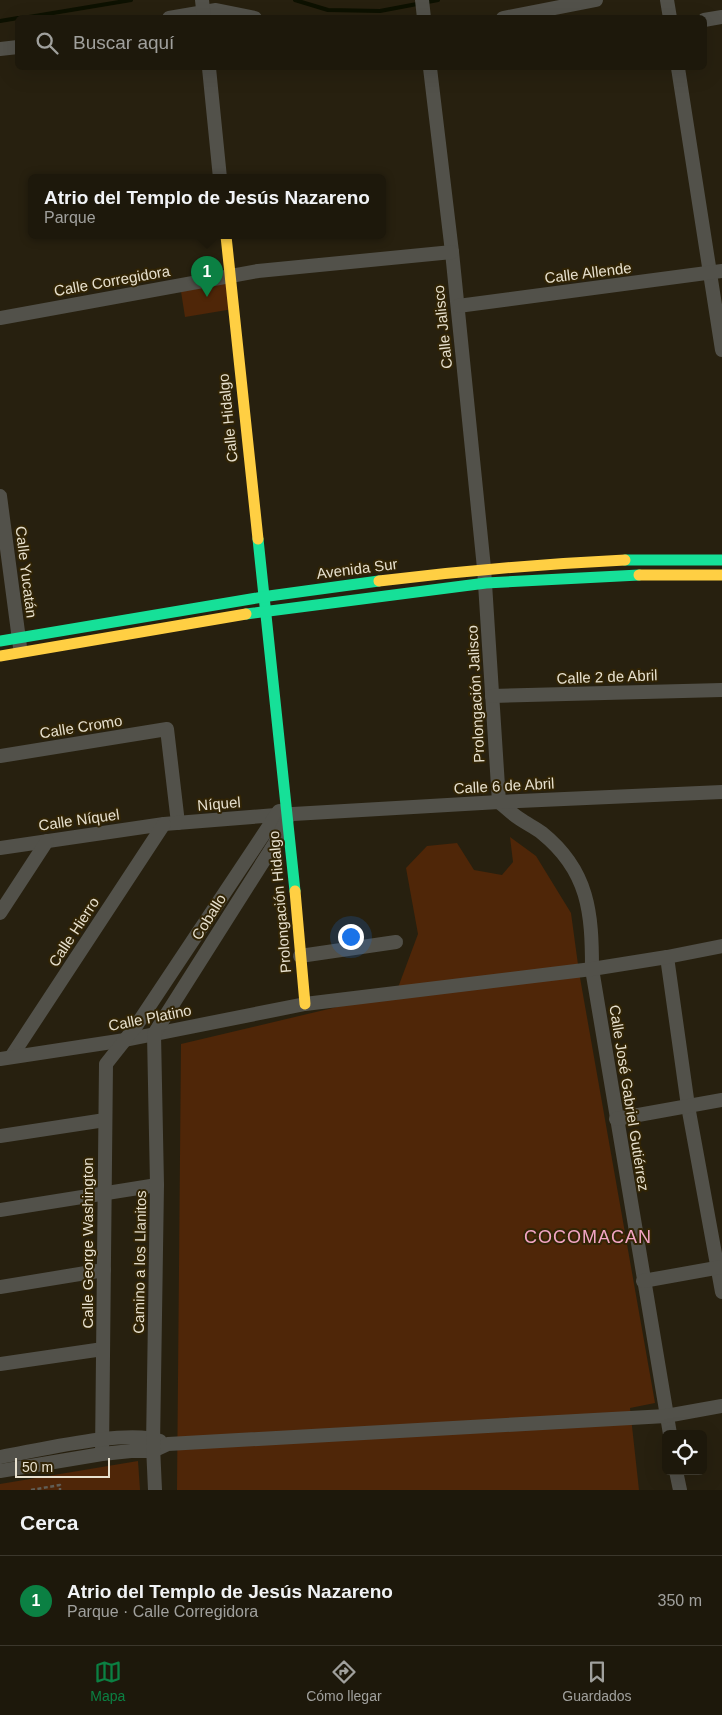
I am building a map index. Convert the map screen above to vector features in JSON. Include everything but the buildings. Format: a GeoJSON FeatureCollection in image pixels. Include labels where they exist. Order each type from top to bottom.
{"type":"FeatureCollection","features":[{"type":"Feature","properties":{"kind":"main road","name":"Calle Hidalgo"},"geometry":{"type":"LineString","coordinates":[[226,239],[264,596]]}},
{"type":"Feature","properties":{"kind":"main road","name":"Avenida Sur"},"geometry":{"type":"LineString","coordinates":[[0,641],[264,596],[484,568],[660,559],[722,560]]}},
{"type":"Feature","properties":{"kind":"main road","name":"Avenida Sur"},"geometry":{"type":"LineString","coordinates":[[0,656],[266,611],[486,583],[660,574],[722,575]]}},
{"type":"Feature","properties":{"kind":"main road","name":"Prolongación Hidalgo"},"geometry":{"type":"LineString","coordinates":[[264,596],[285,798]]}},
{"type":"Feature","properties":{"kind":"main road","name":"Prolongación Hidalgo"},"geometry":{"type":"LineString","coordinates":[[282,815],[291,850],[306,1004]]}},
{"type":"Feature","properties":{"kind":"street"},"geometry":{"type":"LineString","coordinates":[[202,0],[204,15]]}},
{"type":"Feature","properties":{"kind":"street"},"geometry":{"type":"LineString","coordinates":[[518,15],[596,0]]}},
{"type":"Feature","properties":{"kind":"street"},"geometry":{"type":"LineString","coordinates":[[667,0],[670,15]]}},
{"type":"Feature","properties":{"kind":"street"},"geometry":{"type":"LineString","coordinates":[[187,15],[216,10],[240,15]]}},
{"type":"Feature","properties":{"kind":"street"},"geometry":{"type":"LineString","coordinates":[[707,20],[722,17]]}},
{"type":"Feature","properties":{"kind":"street"},"geometry":{"type":"LineString","coordinates":[[0,48],[15,46]]}},
{"type":"Feature","properties":{"kind":"street"},"geometry":{"type":"LineString","coordinates":[[209,70],[220,174]]}},
{"type":"Feature","properties":{"kind":"street","name":"Calle Jalisco"},"geometry":{"type":"LineString","coordinates":[[430,70],[458,306],[486,583]]}},
{"type":"Feature","properties":{"kind":"street"},"geometry":{"type":"LineString","coordinates":[[678,70],[716,272],[722,350]]}},
{"type":"Feature","properties":{"kind":"street","name":"Calle Corregidora"},"geometry":{"type":"LineString","coordinates":[[0,318],[258,271],[452,252]]}},
{"type":"Feature","properties":{"kind":"street","name":"Calle Allende"},"geometry":{"type":"LineString","coordinates":[[458,306],[716,272]]}},
{"type":"Feature","properties":{"kind":"street","name":"Calle Yucatán"},"geometry":{"type":"LineString","coordinates":[[0,496],[21,653]]}},
{"type":"Feature","properties":{"kind":"street","name":"Prolongación Jalisco"},"geometry":{"type":"LineString","coordinates":[[486,583],[498,802]]}},
{"type":"Feature","properties":{"kind":"street","name":"Calle 2 de Abril"},"geometry":{"type":"LineString","coordinates":[[492,696],[722,690]]}},
{"type":"Feature","properties":{"kind":"street","name":"Calle Cromo"},"geometry":{"type":"LineString","coordinates":[[0,756],[167,729],[178,823]]}},
{"type":"Feature","properties":{"kind":"street","name":"Calle 6 de Abril"},"geometry":{"type":"LineString","coordinates":[[282,815],[498,802],[722,792]]}},
{"type":"Feature","properties":{"kind":"street","name":"Prolongación Hidalgo"},"geometry":{"type":"LineString","coordinates":[[282,815],[285,798]]}},
{"type":"Feature","properties":{"kind":"street","name":"Calle José Gabriel Gutiérrez"},"geometry":{"type":"LineString","coordinates":[[498,802],[517,818],[542,832],[558,848],[575,868],[586,896],[592,929],[592,969],[669,1430]]}},
{"type":"Feature","properties":{"kind":"street","name":"Níquel"},"geometry":{"type":"LineString","coordinates":[[164,824],[282,815]]}},
{"type":"Feature","properties":{"kind":"street","name":"Coballo"},"geometry":{"type":"LineString","coordinates":[[154,1034],[275,843],[282,815]]}},
{"type":"Feature","properties":{"kind":"street","name":"Coballo"},"geometry":{"type":"LineString","coordinates":[[125,1040],[267,826],[282,815]]}},
{"type":"Feature","properties":{"kind":"street","name":"Calle Níquel"},"geometry":{"type":"LineString","coordinates":[[0,848],[164,824]]}},
{"type":"Feature","properties":{"kind":"street","name":"Calle Hierro"},"geometry":{"type":"LineString","coordinates":[[6,1058],[164,824]]}},
{"type":"Feature","properties":{"kind":"street"},"geometry":{"type":"LineString","coordinates":[[0,912],[47,841]]}},
{"type":"Feature","properties":{"kind":"street"},"geometry":{"type":"LineString","coordinates":[[275,843],[291,850]]}},
{"type":"Feature","properties":{"kind":"street"},"geometry":{"type":"LineString","coordinates":[[300,956],[396,942]]}},
{"type":"Feature","properties":{"kind":"street","name":"Calle Platino"},"geometry":{"type":"LineString","coordinates":[[6,1058],[125,1040],[306,1004],[592,969],[667,958],[722,946]]}},
{"type":"Feature","properties":{"kind":"street"},"geometry":{"type":"LineString","coordinates":[[667,958],[688,1106],[720,1268],[722,1292]]}},
{"type":"Feature","properties":{"kind":"street","name":"Camino a los Llanitos"},"geometry":{"type":"LineString","coordinates":[[154,1034],[157,1185],[153,1445],[155,1490]]}},
{"type":"Feature","properties":{"kind":"street","name":"Calle George Washington"},"geometry":{"type":"LineString","coordinates":[[102,1454],[106,1064],[125,1040]]}},
{"type":"Feature","properties":{"kind":"street"},"geometry":{"type":"LineString","coordinates":[[616,1120],[722,1100]]}},
{"type":"Feature","properties":{"kind":"street"},"geometry":{"type":"LineString","coordinates":[[0,1136],[105,1120]]}},
{"type":"Feature","properties":{"kind":"street"},"geometry":{"type":"LineString","coordinates":[[0,1210],[157,1185]]}},
{"type":"Feature","properties":{"kind":"street"},"geometry":{"type":"LineString","coordinates":[[643,1281],[720,1268]]}},
{"type":"Feature","properties":{"kind":"street"},"geometry":{"type":"LineString","coordinates":[[0,1287],[104,1270]]}},
{"type":"Feature","properties":{"kind":"street"},"geometry":{"type":"LineString","coordinates":[[0,1364],[103,1349]]}},
{"type":"Feature","properties":{"kind":"street"},"geometry":{"type":"LineString","coordinates":[[0,1471],[131,1451],[153,1445],[666,1416],[722,1406]]}},
{"type":"Feature","properties":{"kind":"street"},"geometry":{"type":"LineString","coordinates":[[0,1457],[102,1439],[130,1437],[153,1445]]}},
{"type":"Feature","properties":{"kind":"street"},"geometry":{"type":"LineString","coordinates":[[677,1475],[680,1490]]}},
{"type":"Feature","properties":{"kind":"path"},"geometry":{"type":"LineString","coordinates":[[31,1490],[60,1485],[60,1490]]}},
{"type":"Feature","properties":{"kind":"shaded area"},"geometry":{"type":"Polygon","coordinates":[[[230,276],[233,309],[185,317],[180,285],[230,276]]]}},
{"type":"Feature","properties":{"kind":"shaded area"},"geometry":{"type":"Polygon","coordinates":[[[510,837],[536,856],[571,913],[579,972],[655,1403],[630,1408],[639,1490],[177,1490],[181,1044],[396,993],[418,934],[406,868],[427,846],[457,843],[474,870],[502,875],[513,862],[510,837]]]}},
{"type":"Feature","properties":{"kind":"shaded area"},"geometry":{"type":"Polygon","coordinates":[[[138,1461],[140,1490],[0,1490],[0,1484],[138,1461]]]}},
{"type":"Feature","properties":{"kind":"waterway"},"geometry":{"type":"LineString","coordinates":[[41,15],[131,0]]}},
{"type":"Feature","properties":{"kind":"waterway"},"geometry":{"type":"LineString","coordinates":[[295,0],[328,10],[380,11],[438,0]]}},
{"type":"Feature","properties":{"kind":"waterway"},"geometry":{"type":"LineString","coordinates":[[0,21],[15,18]]}},
{"type":"Feature","properties":{"kind":"traffic: fast"},"geometry":{"type":"LineString","coordinates":[[258,539],[295,891]]}},
{"type":"Feature","properties":{"kind":"traffic: fast"},"geometry":{"type":"LineString","coordinates":[[625,560],[722,560]]}},
{"type":"Feature","properties":{"kind":"traffic: fast"},"geometry":{"type":"LineString","coordinates":[[246,614],[486,583],[639,575]]}},
{"type":"Feature","properties":{"kind":"traffic: fast"},"geometry":{"type":"LineString","coordinates":[[0,641],[269,596],[379,581]]}},
{"type":"Feature","properties":{"kind":"traffic: slow"},"geometry":{"type":"LineString","coordinates":[[226,239],[258,539]]}},
{"type":"Feature","properties":{"kind":"traffic: slow"},"geometry":{"type":"LineString","coordinates":[[379,581],[502,568],[625,560]]}},
{"type":"Feature","properties":{"kind":"traffic: slow"},"geometry":{"type":"LineString","coordinates":[[639,575],[722,575]]}},
{"type":"Feature","properties":{"kind":"traffic: slow"},"geometry":{"type":"LineString","coordinates":[[0,656],[246,614]]}},
{"type":"Feature","properties":{"kind":"traffic: slow"},"geometry":{"type":"LineString","coordinates":[[295,891],[305,1004]]}},
{"type":"Feature","properties":{"kind":"place","name":"Atrio del Templo de Jesús Nazareno"},"geometry":{"type":"Point","coordinates":[207,297]}},
{"type":"Feature","properties":{"kind":"district","name":"COCOMACAN"},"geometry":{"type":"Point","coordinates":[588,1237]}}]}
